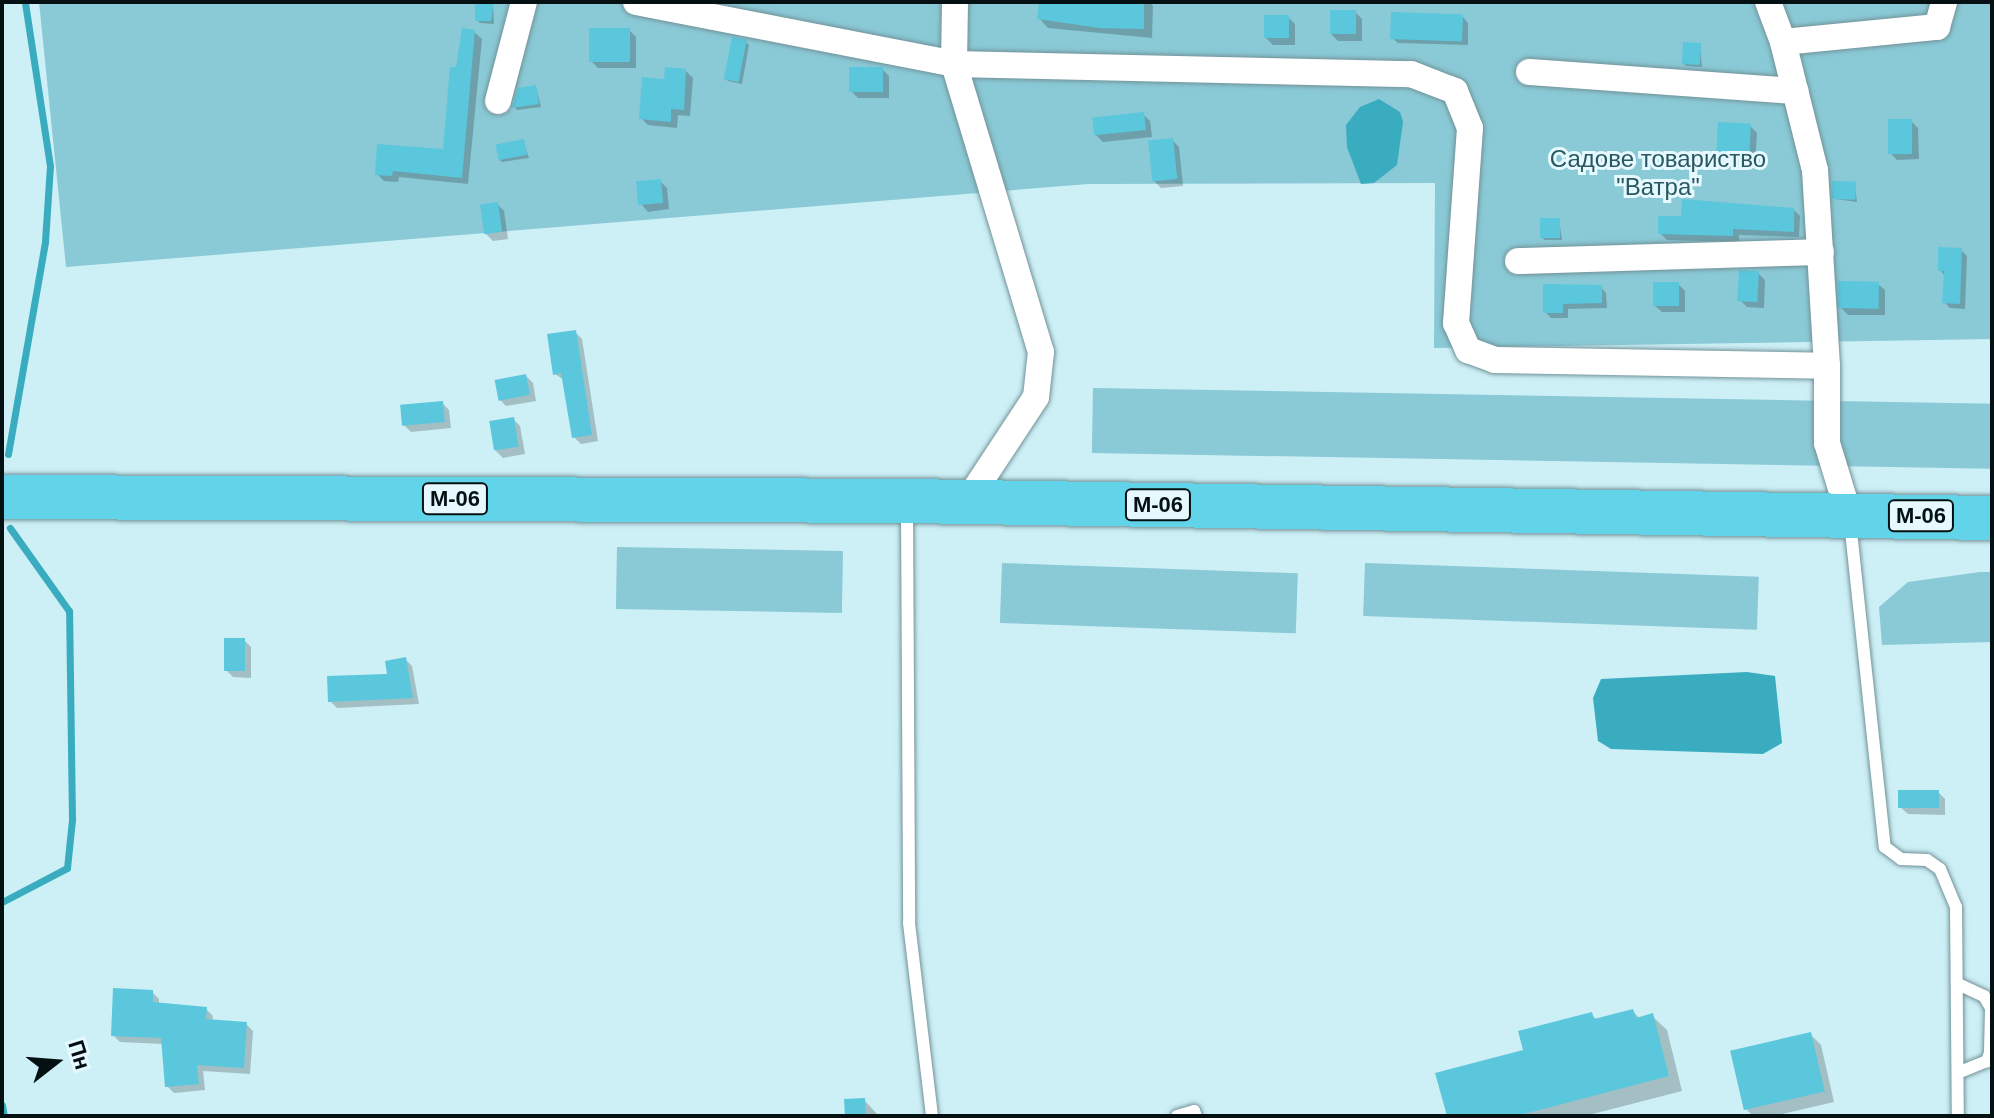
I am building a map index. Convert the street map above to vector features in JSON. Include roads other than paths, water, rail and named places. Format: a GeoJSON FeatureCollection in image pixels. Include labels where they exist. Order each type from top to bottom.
{"type":"FeatureCollection","features":[{"type":"Feature","properties":{"kind":"highway","name":"М-06"},"geometry":{"type":"LineString","coordinates":[[2,497],[907,501],[1992,518]]}},
{"type":"Feature","properties":{"kind":"street"},"geometry":{"type":"LineString","coordinates":[[498,101],[524,2]]}},
{"type":"Feature","properties":{"kind":"street"},"geometry":{"type":"LineString","coordinates":[[636,2],[728,10],[954,64],[1411,74],[1455,91],[1470,128],[1456,323],[1468,350],[1495,360],[1827,366]]}},
{"type":"Feature","properties":{"kind":"street"},"geometry":{"type":"LineString","coordinates":[[955,2],[954,64],[1041,352],[1036,397],[966,503]]}},
{"type":"Feature","properties":{"kind":"street"},"geometry":{"type":"LineString","coordinates":[[1768,2],[1783,42],[1815,170],[1827,366],[1827,443],[1849,515]]}},
{"type":"Feature","properties":{"kind":"street"},"geometry":{"type":"LineString","coordinates":[[1783,42],[1937,27],[1944,2]]}},
{"type":"Feature","properties":{"kind":"street"},"geometry":{"type":"LineString","coordinates":[[1529,72],[1795,91]]}},
{"type":"Feature","properties":{"kind":"street"},"geometry":{"type":"LineString","coordinates":[[1518,261],[1821,252]]}},
{"type":"Feature","properties":{"kind":"lane"},"geometry":{"type":"LineString","coordinates":[[907,501],[909,923],[932,1116]]}},
{"type":"Feature","properties":{"kind":"lane"},"geometry":{"type":"LineString","coordinates":[[1849,515],[1885,847],[1901,859],[1927,860],[1940,869],[1947,882],[1958,923],[1958,1116]]}},
{"type":"Feature","properties":{"kind":"lane"},"geometry":{"type":"LineString","coordinates":[[1958,984],[1984,996],[1991,1008],[1987,1061],[1958,1073]]}},
{"type":"Feature","properties":{"kind":"lane"},"geometry":{"type":"LineString","coordinates":[[1177,1116],[1194,1111],[1196,1116]]}},
{"type":"Feature","properties":{"kind":"waterway"},"geometry":{"type":"LineString","coordinates":[[8,454],[45,241],[50,166],[25,2]]}},
{"type":"Feature","properties":{"kind":"waterway"},"geometry":{"type":"LineString","coordinates":[[2,902],[67,868],[72,820],[69,611],[10,528]]}},
{"type":"Feature","properties":{"kind":"waterway"},"geometry":{"type":"LineString","coordinates":[[2,1105],[4,1116]]}},
{"type":"Feature","properties":{"kind":"park label","name":"Садове товариство \"Ватра\""},"geometry":{"type":"Point","coordinates":[1658,173]}}]}
